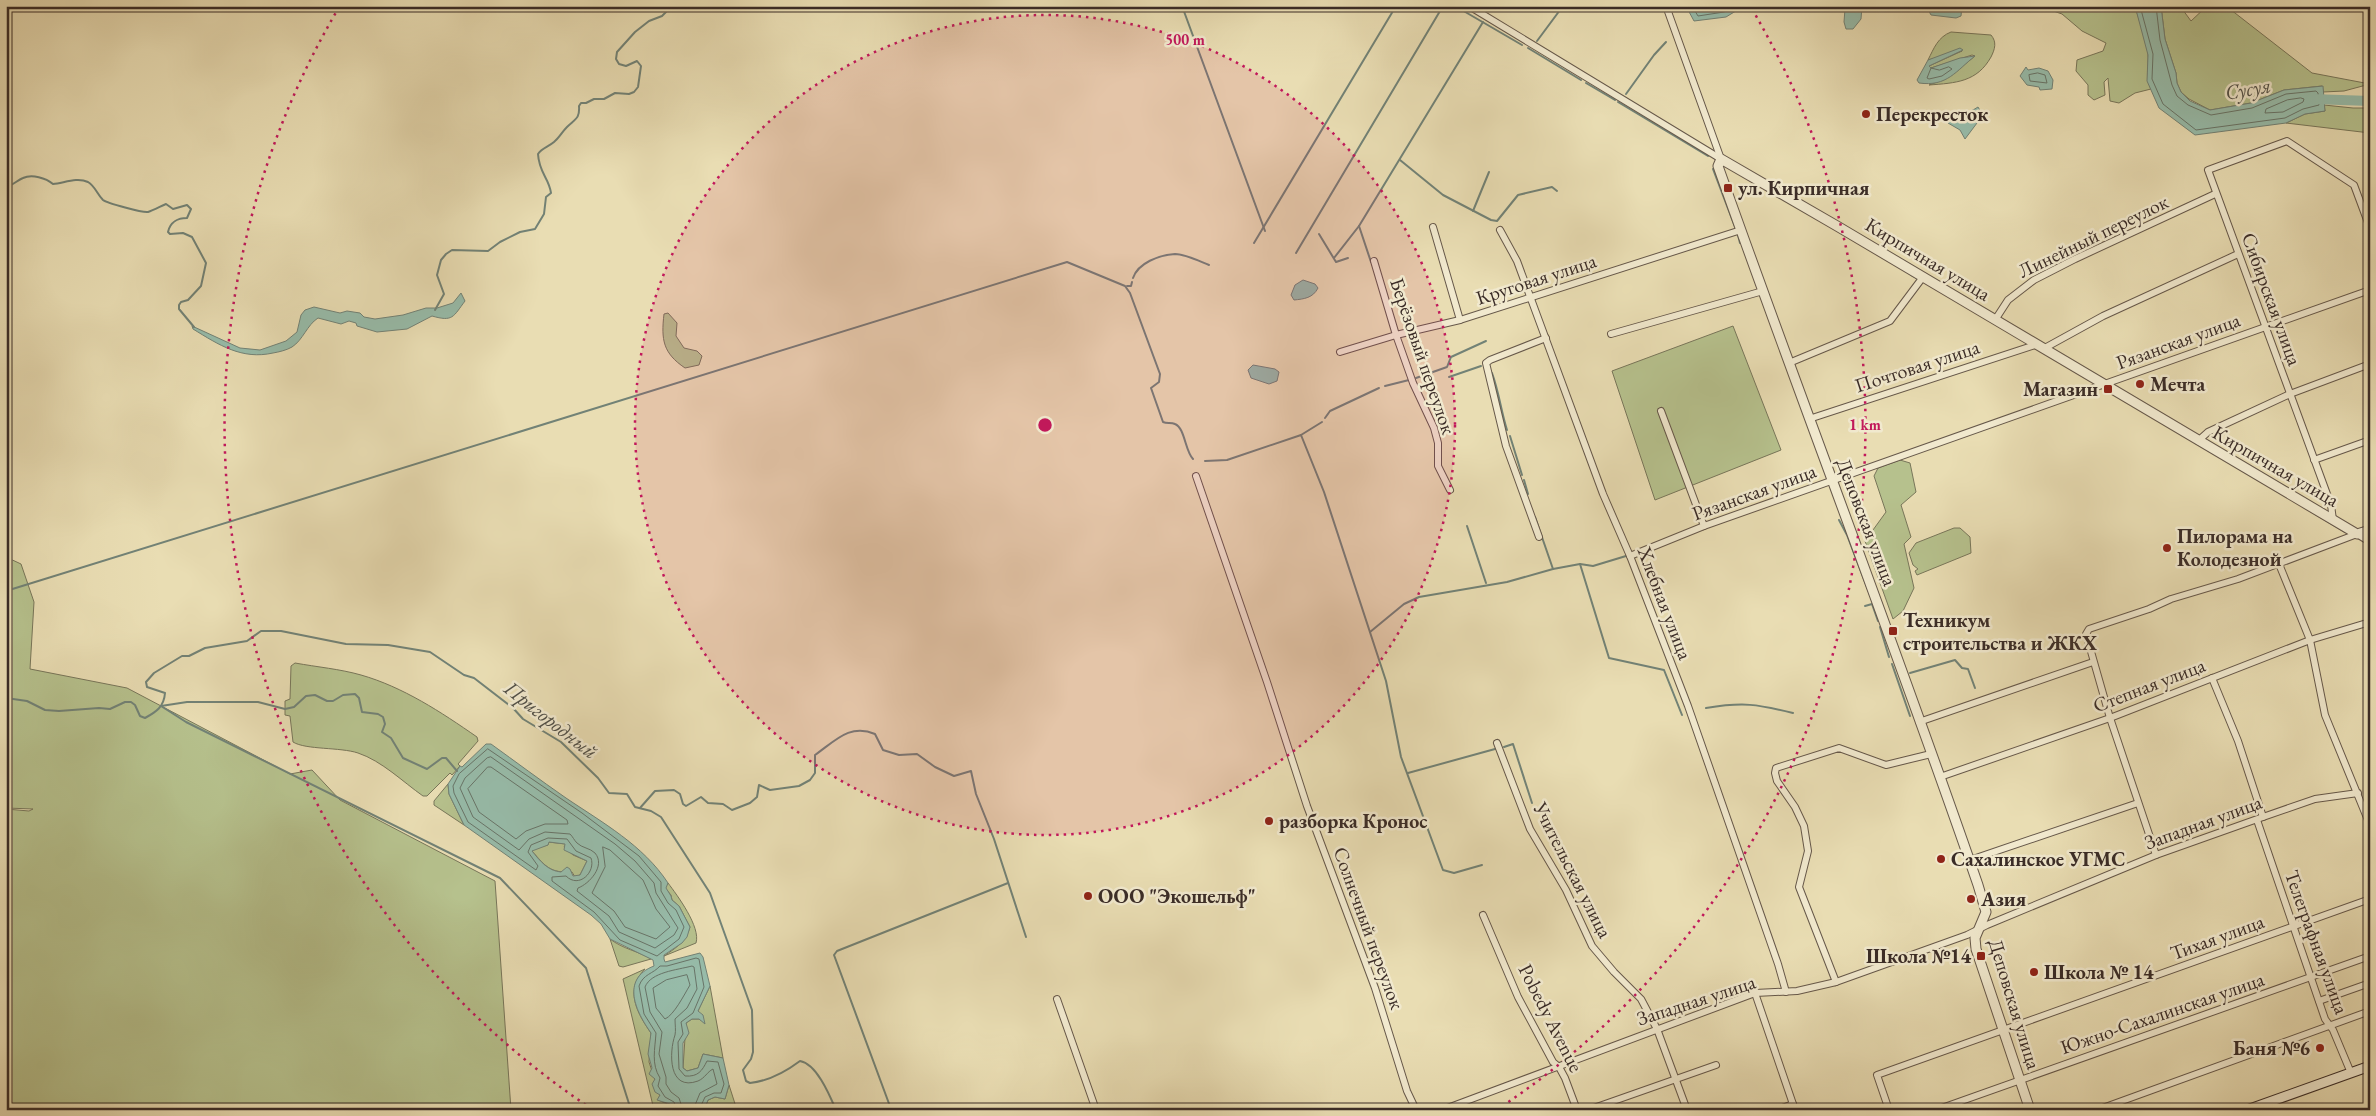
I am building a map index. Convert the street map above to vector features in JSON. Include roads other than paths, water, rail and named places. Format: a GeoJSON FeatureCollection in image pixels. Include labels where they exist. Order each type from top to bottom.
{"type":"FeatureCollection","features":[{"type":"Feature","properties":{"kind":"street","name":"Кирпичная улица"},"geometry":{"type":"LineString","coordinates":[[1468,6],[1721,159],[1923,276],[2039,347],[2370,542]]}},
{"type":"Feature","properties":{"kind":"street","name":"Деповская улица"},"geometry":{"type":"LineString","coordinates":[[1666,6],[1721,159],[1718,166],[1762,291],[1877,599],[1919,722],[1970,860],[1985,906],[1984,918],[1975,938],[1976,949],[2030,1110]]}},
{"type":"Feature","properties":{"kind":"street","name":"Сибирская улица"},"geometry":{"type":"LineString","coordinates":[[2333,520],[2331,505],[2215,194],[2208,170],[2287,141],[2354,186],[2370,228]]}},
{"type":"Feature","properties":{"kind":"street","name":"Линейный переулок"},"geometry":{"type":"LineString","coordinates":[[1995,320],[2008,300],[2034,280],[2075,258],[2215,194]]}},
{"type":"Feature","properties":{"kind":"street"},"geometry":{"type":"LineString","coordinates":[[1433,227],[1460,320]]}},
{"type":"Feature","properties":{"kind":"street","name":"Хлебная улица"},"geometry":{"type":"LineString","coordinates":[[1500,230],[1517,261],[1603,494],[1630,556],[1688,706],[1778,964],[1786,992]]}},
{"type":"Feature","properties":{"kind":"street","name":"Круговая улица"},"geometry":{"type":"LineString","coordinates":[[1340,352],[1531,299],[1741,230]]}},
{"type":"Feature","properties":{"kind":"street","name":"Почтовая улица"},"geometry":{"type":"LineString","coordinates":[[1810,418],[2039,347],[2238,254]]}},
{"type":"Feature","properties":{"kind":"street","name":"Берёзовый переулок"},"geometry":{"type":"LineString","coordinates":[[1374,261],[1396,335],[1434,428],[1438,443],[1438,466],[1450,490]]}},
{"type":"Feature","properties":{"kind":"street"},"geometry":{"type":"LineString","coordinates":[[1789,363],[1890,321],[1923,276]]}},
{"type":"Feature","properties":{"kind":"street","name":"Рязанская улица"},"geometry":{"type":"LineString","coordinates":[[1630,556],[1704,526],[2370,290]]}},
{"type":"Feature","properties":{"kind":"street"},"geometry":{"type":"LineString","coordinates":[[1611,334],[1762,291]]}},
{"type":"Feature","properties":{"kind":"street"},"geometry":{"type":"LineString","coordinates":[[1539,537],[1506,446],[1486,363],[1546,338]]}},
{"type":"Feature","properties":{"kind":"street"},"geometry":{"type":"LineString","coordinates":[[2198,441],[2208,432],[2290,394],[2370,364]]}},
{"type":"Feature","properties":{"kind":"street"},"geometry":{"type":"LineString","coordinates":[[1661,411],[1704,526]]}},
{"type":"Feature","properties":{"kind":"street"},"geometry":{"type":"LineString","coordinates":[[2314,460],[2370,440]]}},
{"type":"Feature","properties":{"kind":"street","name":"Солнечный переулок"},"geometry":{"type":"LineString","coordinates":[[1196,476],[1307,806],[1375,988],[1406,1091],[1416,1110]]}},
{"type":"Feature","properties":{"kind":"street"},"geometry":{"type":"LineString","coordinates":[[2156,855],[2093,662],[2086,634],[2089,629],[2149,609],[2171,599],[2238,580],[2370,530]]}},
{"type":"Feature","properties":{"kind":"street"},"geometry":{"type":"LineString","coordinates":[[2279,564],[2310,640],[2325,715],[2370,825]]}},
{"type":"Feature","properties":{"kind":"street","name":"Степная улица"},"geometry":{"type":"LineString","coordinates":[[1940,777],[2110,718],[2310,640],[2370,622]]}},
{"type":"Feature","properties":{"kind":"street"},"geometry":{"type":"LineString","coordinates":[[1919,722],[2093,662]]}},
{"type":"Feature","properties":{"kind":"street","name":"Телеграфная улица"},"geometry":{"type":"LineString","coordinates":[[2212,678],[2238,741],[2260,818],[2319,1001],[2351,1073]]}},
{"type":"Feature","properties":{"kind":"street","name":"Учительская улица"},"geometry":{"type":"LineString","coordinates":[[1497,743],[1530,829],[1566,890],[1592,946],[1614,972],[1641,998],[1657,1029],[1687,1110]]}},
{"type":"Feature","properties":{"kind":"street"},"geometry":{"type":"LineString","coordinates":[[1836,982],[1800,888],[1808,851],[1806,834],[1795,807],[1777,781],[1776,768],[1839,748],[1886,766],[1931,754]]}},
{"type":"Feature","properties":{"kind":"street","name":"Западная улица"},"geometry":{"type":"LineString","coordinates":[[1442,1110],[1755,994],[1817,988],[1836,982],[1978,930],[2156,855],[2260,818],[2315,799],[2358,793]]}},
{"type":"Feature","properties":{"kind":"street"},"geometry":{"type":"LineString","coordinates":[[1970,860],[2138,803]]}},
{"type":"Feature","properties":{"kind":"street","name":"Тихая улица"},"geometry":{"type":"LineString","coordinates":[[1889,1110],[1877,1075],[2370,899]]}},
{"type":"Feature","properties":{"kind":"street","name":"Pobedy Avenue"},"geometry":{"type":"LineString","coordinates":[[1483,915],[1518,997],[1553,1062],[1559,1068],[1577,1110]]}},
{"type":"Feature","properties":{"kind":"street","name":"Южно-Сахалинская улица"},"geometry":{"type":"LineString","coordinates":[[1936,1110],[2370,956]]}},
{"type":"Feature","properties":{"kind":"street"},"geometry":{"type":"LineString","coordinates":[[2319,1001],[2370,983]]}},
{"type":"Feature","properties":{"kind":"street"},"geometry":{"type":"LineString","coordinates":[[1755,994],[1794,1107],[1777,1110]]}},
{"type":"Feature","properties":{"kind":"street"},"geometry":{"type":"LineString","coordinates":[[1057,999],[1096,1110]]}},
{"type":"Feature","properties":{"kind":"street"},"geometry":{"type":"LineString","coordinates":[[2097,1110],[2370,1011]]}},
{"type":"Feature","properties":{"kind":"street"},"geometry":{"type":"LineString","coordinates":[[1588,1110],[1716,1065]]}},
{"type":"Feature","properties":{"kind":"street"},"geometry":{"type":"LineString","coordinates":[[2247,1110],[2370,1066]]}},
{"type":"Feature","properties":{"kind":"water"},"geometry":{"type":"Polygon","coordinates":[[[1689,6],[1744,6],[1726,17],[1694,21],[1687,8],[1689,6]]]}},
{"type":"Feature","properties":{"kind":"water"},"geometry":{"type":"Polygon","coordinates":[[[1841,6],[1862,6],[1861,19],[1853,29],[1846,29],[1844,22],[1845,9],[1841,6]]]}},
{"type":"Feature","properties":{"kind":"water"},"geometry":{"type":"Polygon","coordinates":[[[1926,6],[1962,6],[1961,16],[1956,18],[1931,15],[1926,6]]]}},
{"type":"Feature","properties":{"kind":"water"},"geometry":{"type":"Polygon","coordinates":[[[2135,6],[2161,6],[2165,39],[2176,73],[2177,83],[2181,92],[2190,101],[2210,110],[2251,103],[2284,90],[2323,86],[2325,111],[2305,114],[2286,123],[2195,135],[2159,108],[2147,81],[2148,55],[2135,6]]]}},
{"type":"Feature","properties":{"kind":"water"},"geometry":{"type":"Polygon","coordinates":[[[1960,48],[1963,50],[1929,66],[1931,68],[1960,58],[1975,56],[1944,80],[1929,84],[1919,83],[1917,80],[1928,60],[1960,48]]]}},
{"type":"Feature","properties":{"kind":"water"},"geometry":{"type":"Polygon","coordinates":[[[2026,67],[2028,70],[2039,68],[2048,71],[2053,80],[2052,89],[2040,90],[2039,87],[2027,85],[2020,76],[2026,67]]]}},
{"type":"Feature","properties":{"kind":"water"},"geometry":{"type":"Polygon","coordinates":[[[1978,107],[1981,112],[1977,123],[1965,139],[1960,130],[1948,123],[1948,118],[1978,107]]]}},
{"type":"Feature","properties":{"kind":"water"},"geometry":{"type":"Polygon","coordinates":[[[1303,280],[1315,284],[1318,288],[1311,296],[1294,300],[1291,295],[1295,285],[1303,280]]]}},
{"type":"Feature","properties":{"kind":"water"},"geometry":{"type":"Polygon","coordinates":[[[461,293],[465,301],[455,314],[449,318],[432,316],[407,329],[377,332],[357,326],[356,323],[349,321],[341,324],[318,318],[292,347],[262,355],[231,350],[193,329],[192,326],[240,348],[260,350],[286,341],[297,332],[301,315],[305,310],[314,307],[340,313],[347,311],[360,313],[364,317],[375,319],[403,315],[426,308],[437,308],[453,303],[461,293]]]}},
{"type":"Feature","properties":{"kind":"water"},"geometry":{"type":"Polygon","coordinates":[[[1253,365],[1275,369],[1279,372],[1277,381],[1269,384],[1251,378],[1248,370],[1253,365]]]}},
{"type":"Feature","properties":{"kind":"water"},"geometry":{"type":"Polygon","coordinates":[[[486,744],[491,744],[622,836],[658,869],[668,883],[666,888],[672,900],[679,906],[690,927],[687,937],[682,943],[664,955],[665,962],[700,953],[703,957],[710,986],[698,1011],[703,1015],[705,1024],[699,1019],[692,1019],[686,1023],[689,1033],[683,1043],[683,1068],[687,1071],[698,1068],[703,1054],[723,1058],[729,1085],[725,1099],[715,1097],[708,1100],[704,1110],[673,1110],[670,1104],[657,1100],[660,1095],[655,1092],[652,1084],[655,1079],[649,1074],[652,1068],[648,1054],[651,1033],[640,1016],[634,997],[634,987],[637,979],[643,972],[654,966],[653,960],[610,939],[601,924],[591,915],[464,825],[449,794],[448,784],[460,766],[462,767],[486,744]],[[549,842],[548,845],[532,851],[541,862],[552,870],[561,872],[567,867],[573,876],[580,875],[587,861],[564,850],[565,844],[549,842]]]}},
{"type":"Feature","properties":{"kind":"waterway"},"geometry":{"type":"LineString","coordinates":[[435,310],[444,294],[437,275],[441,260],[446,254],[452,250],[488,251],[500,242],[520,232],[535,229],[544,214],[546,197],[551,193],[540,166],[538,154],[541,150],[552,144],[576,118],[579,114],[581,103],[594,99],[604,99],[615,93],[629,94],[634,92],[638,87],[641,66],[637,61],[626,66],[619,64],[616,59],[617,52],[635,32],[649,21],[662,16],[672,6]]}},
{"type":"Feature","properties":{"kind":"waterway"},"geometry":{"type":"LineString","coordinates":[[1182,6],[1265,231]]}},
{"type":"Feature","properties":{"kind":"waterway"},"geometry":{"type":"LineString","coordinates":[[1254,243],[1396,6]]}},
{"type":"Feature","properties":{"kind":"waterway"},"geometry":{"type":"LineString","coordinates":[[1296,253],[1443,6]]}},
{"type":"Feature","properties":{"kind":"waterway"},"geometry":{"type":"LineString","coordinates":[[1455,6],[1522,45]]}},
{"type":"Feature","properties":{"kind":"waterway"},"geometry":{"type":"LineString","coordinates":[[1537,41],[1563,6]]}},
{"type":"Feature","properties":{"kind":"waterway"},"geometry":{"type":"LineString","coordinates":[[1334,258],[1359,226],[1483,22]]}},
{"type":"Feature","properties":{"kind":"waterway"},"geometry":{"type":"LineString","coordinates":[[1626,94],[1654,55],[1666,42]]}},
{"type":"Feature","properties":{"kind":"waterway"},"geometry":{"type":"LineString","coordinates":[[1528,48],[1581,80]]}},
{"type":"Feature","properties":{"kind":"waterway"},"geometry":{"type":"LineString","coordinates":[[1586,83],[1615,100]]}},
{"type":"Feature","properties":{"kind":"waterway","name":"Сусуя"},"geometry":{"type":"LineString","coordinates":[[2311,99],[2370,101]]}},
{"type":"Feature","properties":{"kind":"waterway"},"geometry":{"type":"LineString","coordinates":[[1618,102],[1708,156]]}},
{"type":"Feature","properties":{"kind":"waterway"},"geometry":{"type":"LineString","coordinates":[[1400,160],[1443,195],[1491,220],[1497,221],[1518,195],[1552,187],[1557,191]]}},
{"type":"Feature","properties":{"kind":"waterway"},"geometry":{"type":"LineString","coordinates":[[1713,169],[1735,227]]}},
{"type":"Feature","properties":{"kind":"waterway"},"geometry":{"type":"LineString","coordinates":[[1473,211],[1489,172]]}},
{"type":"Feature","properties":{"kind":"waterway"},"geometry":{"type":"LineString","coordinates":[[6,184],[9,186],[31,176],[43,178],[53,184],[79,180],[88,182],[103,200],[145,212],[166,204],[173,209],[187,205],[191,209],[187,218],[175,221],[168,232],[170,234],[183,233],[192,237],[206,263],[201,286],[188,300],[181,302],[179,305],[179,309],[194,327]]}},
{"type":"Feature","properties":{"kind":"waterway"},"geometry":{"type":"LineString","coordinates":[[1359,226],[1371,262]]}},
{"type":"Feature","properties":{"kind":"waterway"},"geometry":{"type":"LineString","coordinates":[[1319,234],[1336,262],[1348,258]]}},
{"type":"Feature","properties":{"kind":"waterway"},"geometry":{"type":"LineString","coordinates":[[1738,235],[1740,243]]}},
{"type":"Feature","properties":{"kind":"waterway"},"geometry":{"type":"LineString","coordinates":[[1133,278],[1144,264],[1156,258],[1169,255],[1183,255],[1209,265]]}},
{"type":"Feature","properties":{"kind":"waterway"},"geometry":{"type":"LineString","coordinates":[[6,591],[1067,262],[1125,286],[1130,293],[1160,374],[1159,382],[1151,388],[1163,422],[1174,423],[1178,426],[1193,459]]}},
{"type":"Feature","properties":{"kind":"waterway"},"geometry":{"type":"LineString","coordinates":[[1911,275],[1918,279]]}},
{"type":"Feature","properties":{"kind":"waterway"},"geometry":{"type":"LineString","coordinates":[[1127,286],[1131,286],[1132,282]]}},
{"type":"Feature","properties":{"kind":"waterway"},"geometry":{"type":"LineString","coordinates":[[1416,378],[1447,367],[1451,357],[1486,341]]}},
{"type":"Feature","properties":{"kind":"waterway"},"geometry":{"type":"LineString","coordinates":[[1449,377],[1481,366]]}},
{"type":"Feature","properties":{"kind":"waterway"},"geometry":{"type":"LineString","coordinates":[[1492,373],[1507,430]]}},
{"type":"Feature","properties":{"kind":"waterway"},"geometry":{"type":"LineString","coordinates":[[1385,386],[1409,380]]}},
{"type":"Feature","properties":{"kind":"waterway"},"geometry":{"type":"LineString","coordinates":[[1325,418],[1330,411],[1379,388]]}},
{"type":"Feature","properties":{"kind":"waterway"},"geometry":{"type":"LineString","coordinates":[[1301,435],[1322,422]]}},
{"type":"Feature","properties":{"kind":"waterway"},"geometry":{"type":"LineString","coordinates":[[1205,461],[1227,460],[1301,435],[1324,492],[1386,681],[1401,757],[1443,870],[1454,873],[1482,865]]}},
{"type":"Feature","properties":{"kind":"waterway"},"geometry":{"type":"LineString","coordinates":[[1510,436],[1522,475]]}},
{"type":"Feature","properties":{"kind":"waterway"},"geometry":{"type":"LineString","coordinates":[[1524,480],[1528,494]]}},
{"type":"Feature","properties":{"kind":"waterway"},"geometry":{"type":"LineString","coordinates":[[2302,506],[2345,532]]}},
{"type":"Feature","properties":{"kind":"waterway"},"geometry":{"type":"LineString","coordinates":[[1535,517],[1553,569]]}},
{"type":"Feature","properties":{"kind":"waterway"},"geometry":{"type":"LineString","coordinates":[[1839,520],[1847,535],[1870,595]]}},
{"type":"Feature","properties":{"kind":"waterway"},"geometry":{"type":"LineString","coordinates":[[1467,526],[1486,583]]}},
{"type":"Feature","properties":{"kind":"waterway"},"geometry":{"type":"LineString","coordinates":[[1580,564],[1593,566],[1626,556]]}},
{"type":"Feature","properties":{"kind":"waterway"},"geometry":{"type":"LineString","coordinates":[[1370,632],[1404,604],[1419,597],[1507,582],[1553,569],[1580,564],[1609,658],[1664,670],[1682,715]]}},
{"type":"Feature","properties":{"kind":"waterway"},"geometry":{"type":"LineString","coordinates":[[1865,606],[1872,604],[1878,621]]}},
{"type":"Feature","properties":{"kind":"waterway"},"geometry":{"type":"LineString","coordinates":[[1880,627],[1889,657]]}},
{"type":"Feature","properties":{"kind":"waterway","name":"Пригородный"},"geometry":{"type":"LineString","coordinates":[[6,698],[27,701],[45,710],[59,711],[110,709],[125,702],[131,702],[135,705],[140,716],[145,718],[159,709],[164,698],[165,693],[147,687],[146,682],[154,673],[182,656],[189,656],[205,648],[247,641],[261,631],[281,631],[346,644],[388,645],[430,652],[464,675],[474,678],[513,708],[523,719],[561,742],[598,778],[609,793],[627,794],[635,807],[651,811],[661,817],[710,893],[752,1010],[753,1052],[751,1059],[743,1070],[746,1081],[750,1083],[770,1078],[782,1073],[800,1061],[806,1063],[817,1074],[836,1110]]}},
{"type":"Feature","properties":{"kind":"waterway"},"geometry":{"type":"LineString","coordinates":[[1910,673],[1955,660],[1962,668],[1968,669],[1975,688]]}},
{"type":"Feature","properties":{"kind":"waterway"},"geometry":{"type":"LineString","coordinates":[[1892,664],[1910,716]]}},
{"type":"Feature","properties":{"kind":"waterway"},"geometry":{"type":"LineString","coordinates":[[161,706],[187,702],[258,702],[285,709],[294,707],[306,696],[315,695],[327,701],[333,701],[343,695],[355,694],[359,698],[362,712],[378,714],[383,717],[385,724],[382,732],[391,738],[403,758],[427,769],[442,758],[446,758],[457,771]]}},
{"type":"Feature","properties":{"kind":"waterway"},"geometry":{"type":"LineString","coordinates":[[1706,708],[1750,705],[1793,713]]}},
{"type":"Feature","properties":{"kind":"waterway"},"geometry":{"type":"LineString","coordinates":[[161,706],[186,722],[500,878],[586,968],[631,1110]]}},
{"type":"Feature","properties":{"kind":"waterway"},"geometry":{"type":"LineString","coordinates":[[640,808],[655,791],[674,790],[680,794],[683,804],[686,806],[701,797],[708,803],[723,804],[732,810],[750,803],[757,797],[759,785],[770,790],[799,786],[810,780],[815,773],[815,755],[843,735],[858,731],[875,734],[883,750],[899,755],[917,754],[935,767],[954,776],[971,771],[976,794],[994,839],[1026,937]]}},
{"type":"Feature","properties":{"kind":"waterway"},"geometry":{"type":"LineString","coordinates":[[1504,747],[1513,744],[1532,803]]}},
{"type":"Feature","properties":{"kind":"waterway"},"geometry":{"type":"LineString","coordinates":[[1408,773],[1495,749]]}},
{"type":"Feature","properties":{"kind":"waterway"},"geometry":{"type":"LineString","coordinates":[[891,1109],[834,955],[837,951],[1008,883]]}},
{"type":"Feature","properties":{"kind":"place","name":"Перекресток"},"geometry":{"type":"Point","coordinates":[1866,114]}},
{"type":"Feature","properties":{"kind":"place","name":"ул. Кирпичная"},"geometry":{"type":"Point","coordinates":[1728,188]}},
{"type":"Feature","properties":{"kind":"place","name":"Мечта"},"geometry":{"type":"Point","coordinates":[2140,384]}},
{"type":"Feature","properties":{"kind":"place","name":"Магазин"},"geometry":{"type":"Point","coordinates":[2108,389]}},
{"type":"Feature","properties":{"kind":"place","name":"Пилорама на Колодезной"},"geometry":{"type":"Point","coordinates":[2167,548]}},
{"type":"Feature","properties":{"kind":"place","name":"Техникум строительства и ЖКХ"},"geometry":{"type":"Point","coordinates":[1893,631]}},
{"type":"Feature","properties":{"kind":"place","name":"разборка Кронос"},"geometry":{"type":"Point","coordinates":[1269,821]}},
{"type":"Feature","properties":{"kind":"place","name":"Сахалинское УГМС"},"geometry":{"type":"Point","coordinates":[1941,859]}},
{"type":"Feature","properties":{"kind":"place","name":"ООО \"Экошельф\""},"geometry":{"type":"Point","coordinates":[1088,896]}},
{"type":"Feature","properties":{"kind":"place","name":"Азия"},"geometry":{"type":"Point","coordinates":[1971,899]}},
{"type":"Feature","properties":{"kind":"place","name":"Школа №14"},"geometry":{"type":"Point","coordinates":[1981,956]}},
{"type":"Feature","properties":{"kind":"place","name":"Школа № 14"},"geometry":{"type":"Point","coordinates":[2034,972]}},
{"type":"Feature","properties":{"kind":"place","name":"Баня №6"},"geometry":{"type":"Point","coordinates":[2320,1048]}}]}
